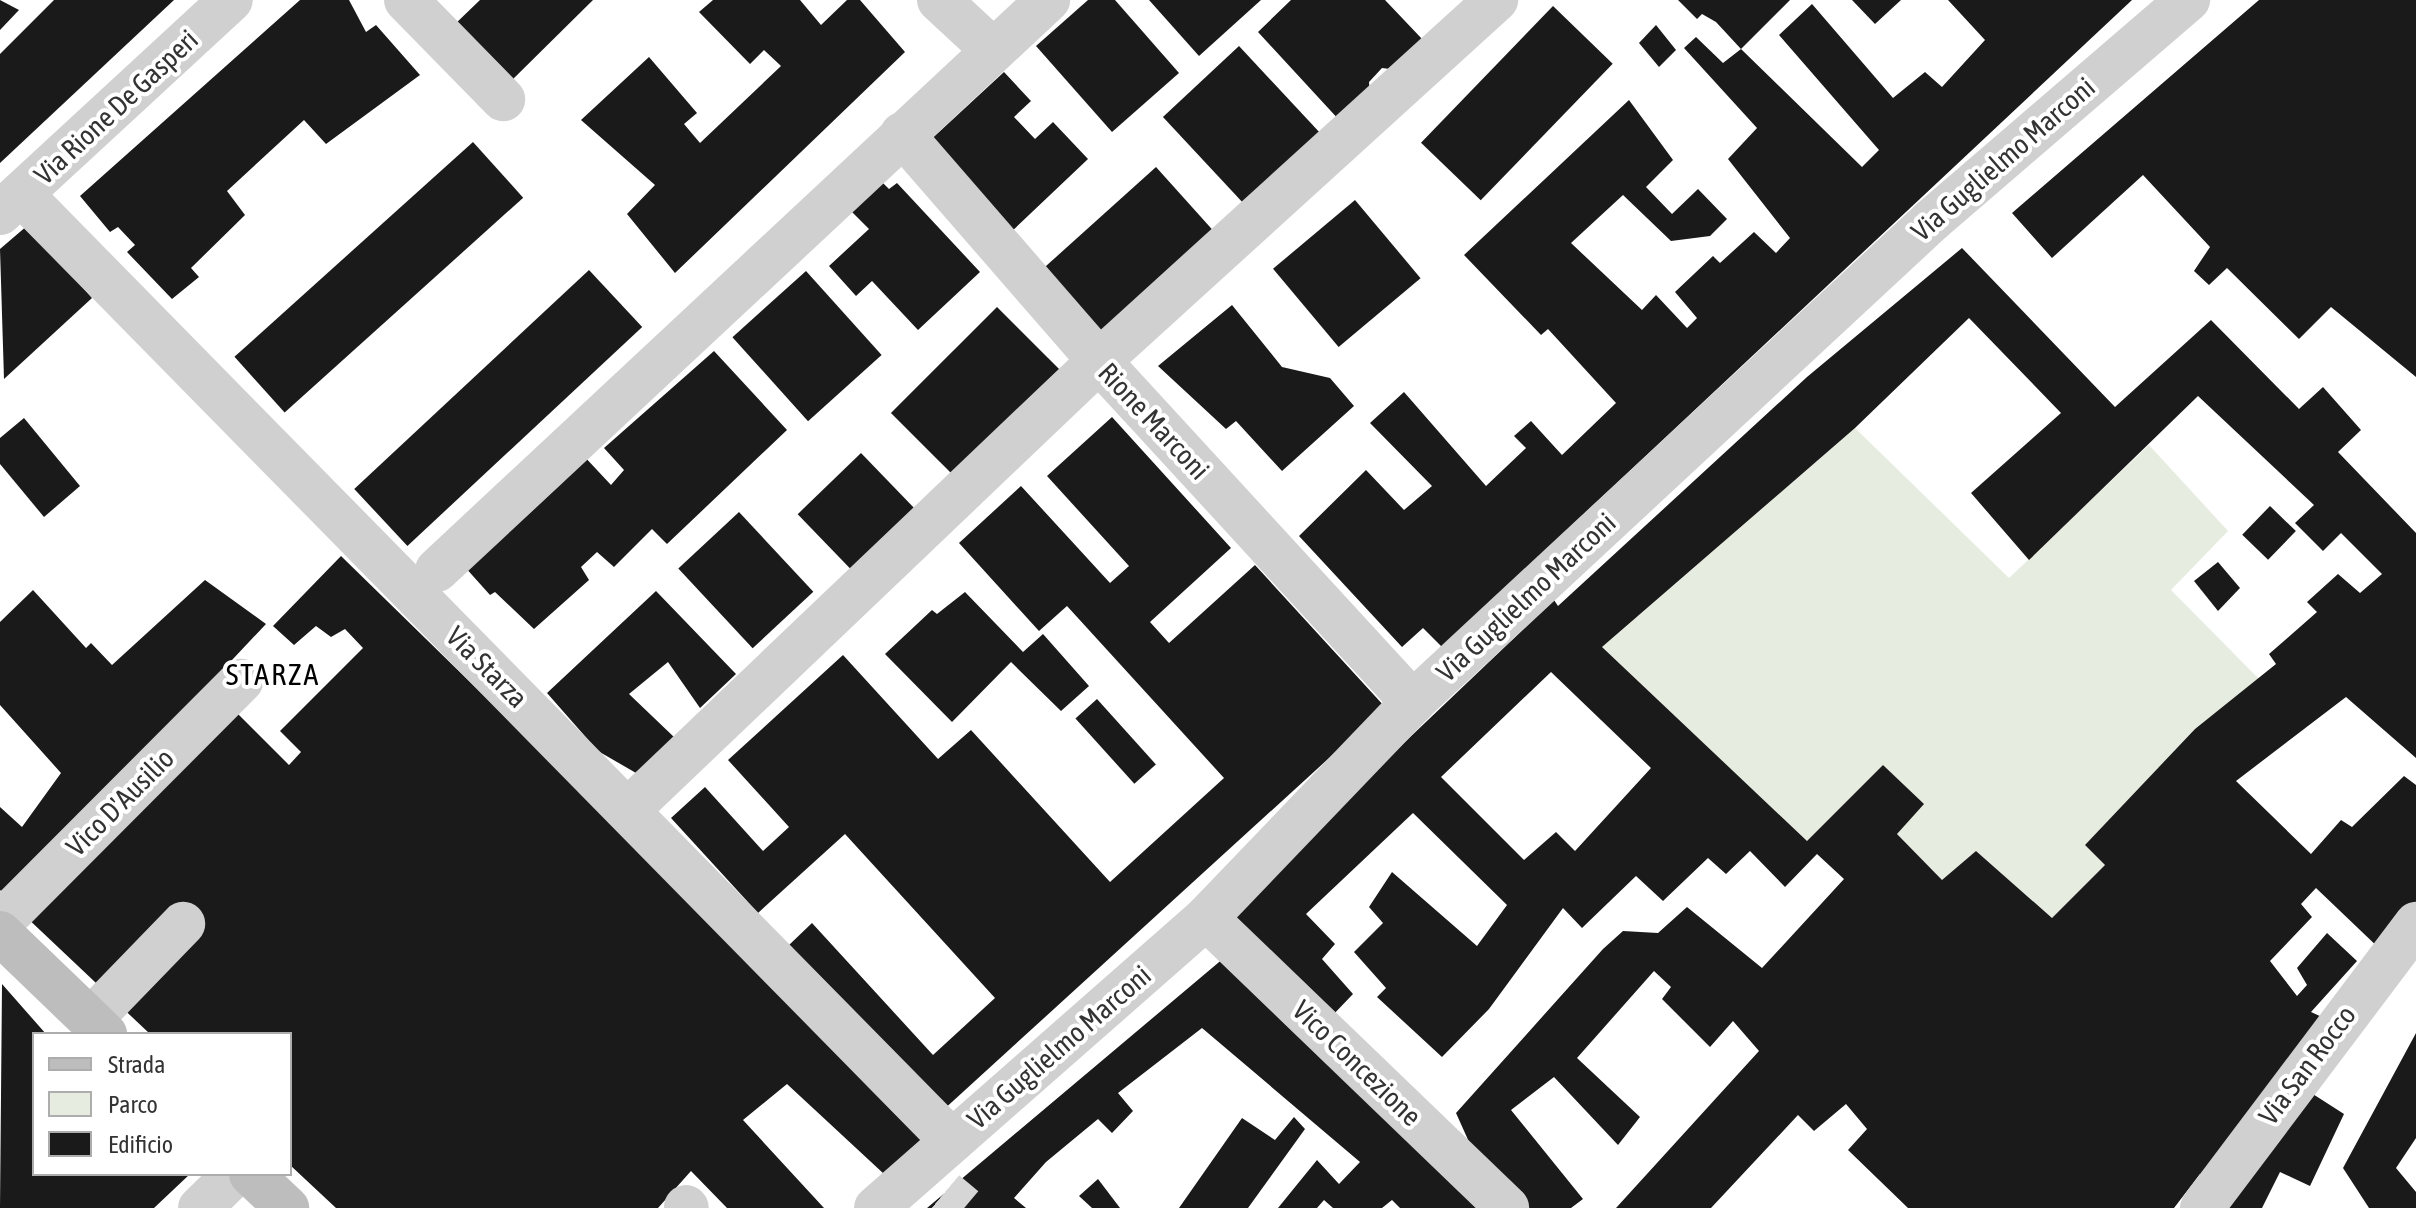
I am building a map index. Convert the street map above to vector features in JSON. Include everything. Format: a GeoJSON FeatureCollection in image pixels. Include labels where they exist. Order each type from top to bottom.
{"type":"FeatureCollection","features":[{"type":"Feature","properties":{"kind":"main road"},"geometry":{"type":"LineString","coordinates":[[3,938],[98,1027]]}},
{"type":"Feature","properties":{"kind":"main road"},"geometry":{"type":"LineString","coordinates":[[253,1176],[287,1208]]}},
{"type":"Feature","properties":{"kind":"street","name":"Via Rione De Gasperi"},"geometry":{"type":"LineString","coordinates":[[11,204],[231,0]]}},
{"type":"Feature","properties":{"kind":"street"},"geometry":{"type":"LineString","coordinates":[[406,0],[503,99]]}},
{"type":"Feature","properties":{"kind":"street"},"geometry":{"type":"LineString","coordinates":[[939,0],[993,50]]}},
{"type":"Feature","properties":{"kind":"street"},"geometry":{"type":"LineString","coordinates":[[437,570],[1048,0]]}},
{"type":"Feature","properties":{"kind":"street"},"geometry":{"type":"LineString","coordinates":[[628,810],[1099,361],[1496,0]]}},
{"type":"Feature","properties":{"kind":"street","name":"Via Guglielmo Marconi"},"geometry":{"type":"LineString","coordinates":[[876,1208],[931,1181],[952,1141],[1206,918],[1413,702],[1932,220],[2188,0]]}},
{"type":"Feature","properties":{"kind":"street","name":"Rione Marconi"},"geometry":{"type":"LineString","coordinates":[[902,134],[1099,361],[1413,702]]}},
{"type":"Feature","properties":{"kind":"street","name":"Via Starza"},"geometry":{"type":"LineString","coordinates":[[11,204],[628,810],[952,1141]]}},
{"type":"Feature","properties":{"kind":"street","name":"Vico D'Ausilio"},"geometry":{"type":"LineString","coordinates":[[3,938],[241,681]]}},
{"type":"Feature","properties":{"kind":"street","name":"Vico Concezione"},"geometry":{"type":"LineString","coordinates":[[1206,918],[1507,1208]]}},
{"type":"Feature","properties":{"kind":"street"},"geometry":{"type":"LineString","coordinates":[[98,1027],[183,924]]}},
{"type":"Feature","properties":{"kind":"street","name":"Via San Rocco"},"geometry":{"type":"LineString","coordinates":[[2202,1208],[2416,924]]}},
{"type":"Feature","properties":{"kind":"street"},"geometry":{"type":"LineString","coordinates":[[200,1208],[233,1176]]}},
{"type":"Feature","properties":{"kind":"green space"},"geometry":{"type":"Polygon","coordinates":[[[1855,428],[2009,578],[2149,445],[2228,531],[2171,590],[2259,679],[2195,729],[2085,845],[2105,865],[2052,918],[1976,851],[1942,880],[1897,834],[1923,804],[1883,765],[1807,841],[1602,647],[1855,428]]]}},
{"type":"Feature","properties":{"kind":"building"},"geometry":{"type":"Polygon","coordinates":[[[0,0],[19,10],[0,30],[0,0]]]}},
{"type":"Feature","properties":{"kind":"building"},"geometry":{"type":"Polygon","coordinates":[[[54,0],[174,0],[0,163],[0,54],[54,0]]]}},
{"type":"Feature","properties":{"kind":"building"},"geometry":{"type":"Polygon","coordinates":[[[300,0],[349,0],[366,32],[376,25],[420,75],[326,144],[304,120],[227,191],[245,215],[191,268],[199,277],[172,299],[127,252],[135,245],[118,227],[110,232],[80,196],[300,0]]]}},
{"type":"Feature","properties":{"kind":"building"},"geometry":{"type":"Polygon","coordinates":[[[480,0],[593,0],[508,84],[453,26],[480,0]]]}},
{"type":"Feature","properties":{"kind":"building"},"geometry":{"type":"Polygon","coordinates":[[[713,0],[800,0],[821,25],[847,0],[860,0],[905,52],[675,273],[627,214],[655,185],[581,120],[649,57],[697,113],[684,124],[700,143],[781,66],[764,50],[750,64],[699,12],[713,0]]]}},
{"type":"Feature","properties":{"kind":"building"},"geometry":{"type":"Polygon","coordinates":[[[1088,0],[1115,0],[1179,73],[1112,132],[1036,46],[1088,0]]]}},
{"type":"Feature","properties":{"kind":"building"},"geometry":{"type":"Polygon","coordinates":[[[1149,0],[1261,0],[1199,56],[1149,0]]]}},
{"type":"Feature","properties":{"kind":"building"},"geometry":{"type":"Polygon","coordinates":[[[1291,0],[1385,0],[1423,40],[1398,70],[1382,68],[1369,82],[1370,96],[1341,122],[1258,32],[1291,0]]]}},
{"type":"Feature","properties":{"kind":"building"},"geometry":{"type":"Polygon","coordinates":[[[1678,0],[1790,0],[1741,49],[1716,22],[1702,14],[1697,19],[1678,0]]]}},
{"type":"Feature","properties":{"kind":"building"},"geometry":{"type":"Polygon","coordinates":[[[1852,0],[1901,0],[1875,24],[1852,0]]]}},
{"type":"Feature","properties":{"kind":"building"},"geometry":{"type":"Polygon","coordinates":[[[1948,0],[2132,0],[1442,647],[1423,628],[1402,647],[1299,536],[1366,470],[1404,510],[1432,486],[1370,423],[1404,392],[1486,486],[1526,448],[1514,436],[1531,421],[1562,455],[1616,403],[1548,329],[1541,335],[1464,255],[1629,100],[1673,160],[1646,187],[1672,214],[1698,189],[1727,219],[1710,236],[1671,241],[1623,195],[1571,243],[1642,310],[1656,295],[1687,328],[1697,318],[1675,292],[1713,256],[1720,263],[1754,232],[1776,253],[1790,238],[1728,159],[1757,128],[1684,48],[1696,37],[1723,63],[1741,49],[1862,167],[1879,150],[1779,35],[1812,4],[1893,98],[1925,72],[1942,87],[1985,40],[1948,0]]]}},
{"type":"Feature","properties":{"kind":"building"},"geometry":{"type":"Polygon","coordinates":[[[2259,0],[2416,0],[2416,377],[2331,307],[2299,339],[2227,268],[2209,285],[2194,271],[2210,247],[2143,175],[2052,258],[2012,213],[2259,0]]]}},
{"type":"Feature","properties":{"kind":"building"},"geometry":{"type":"Polygon","coordinates":[[[1553,6],[1613,64],[1481,200],[1421,143],[1553,6]]]}},
{"type":"Feature","properties":{"kind":"building"},"geometry":{"type":"Polygon","coordinates":[[[1656,25],[1676,50],[1659,67],[1639,43],[1656,25]]]}},
{"type":"Feature","properties":{"kind":"building"},"geometry":{"type":"Polygon","coordinates":[[[1239,46],[1322,134],[1245,205],[1163,117],[1239,46]]]}},
{"type":"Feature","properties":{"kind":"building"},"geometry":{"type":"Polygon","coordinates":[[[1004,72],[1031,101],[1014,117],[1035,139],[1053,122],[1088,159],[1009,234],[925,145],[1004,72]]]}},
{"type":"Feature","properties":{"kind":"building"},"geometry":{"type":"Polygon","coordinates":[[[473,142],[523,198],[285,413],[234,357],[473,142]]]}},
{"type":"Feature","properties":{"kind":"building"},"geometry":{"type":"Polygon","coordinates":[[[1156,167],[1214,231],[1099,334],[1042,270],[1156,167]]]}},
{"type":"Feature","properties":{"kind":"building"},"geometry":{"type":"Polygon","coordinates":[[[882,182],[889,189],[897,183],[980,272],[918,330],[872,281],[856,296],[829,266],[869,229],[851,211],[882,182]]]}},
{"type":"Feature","properties":{"kind":"building"},"geometry":{"type":"Polygon","coordinates":[[[1355,200],[1421,278],[1339,347],[1273,269],[1355,200]]]}},
{"type":"Feature","properties":{"kind":"building"},"geometry":{"type":"Polygon","coordinates":[[[28,225],[92,298],[4,379],[0,249],[28,225]]]}},
{"type":"Feature","properties":{"kind":"building"},"geometry":{"type":"Polygon","coordinates":[[[1962,248],[2115,407],[2211,320],[2299,409],[2323,387],[2361,430],[2338,452],[2416,533],[2416,758],[2346,697],[2236,781],[2311,854],[2341,820],[2352,827],[2404,776],[2416,785],[2416,912],[2383,952],[2316,888],[2301,904],[2312,917],[2270,961],[2297,996],[2307,985],[2297,968],[2327,933],[2357,961],[2311,1012],[2322,1017],[2205,1178],[2200,1174],[2174,1208],[1908,1208],[1848,1150],[1867,1129],[1846,1104],[1814,1131],[1798,1115],[1711,1208],[1616,1208],[1759,1051],[1733,1021],[1710,1047],[1662,999],[1671,987],[1654,971],[1577,1058],[1640,1117],[1618,1145],[1554,1077],[1511,1110],[1583,1199],[1571,1208],[1525,1208],[1478,1162],[1456,1113],[1603,949],[1623,931],[1658,933],[1687,907],[1762,968],[1844,879],[1817,854],[1785,887],[1750,851],[1726,874],[1708,858],[1663,901],[1636,876],[1582,928],[1563,908],[1489,1009],[1442,1057],[1377,997],[1386,988],[1354,952],[1383,923],[1369,907],[1392,872],[1477,946],[1507,905],[1413,813],[1306,914],[1335,944],[1322,959],[1353,994],[1330,1018],[1234,916],[1260,880],[1554,600],[1558,606],[1807,377],[1962,248]],[[1969,318],[1855,428],[1602,647],[1807,841],[1883,765],[1924,804],[1897,834],[1942,880],[1976,851],[2052,918],[2105,865],[2085,845],[2195,729],[2276,664],[2269,654],[2317,612],[2307,602],[2338,574],[2360,593],[2382,574],[2341,533],[2323,551],[2295,523],[2314,505],[2198,396],[2029,560],[1971,493],[2061,413],[1969,318]],[[1551,672],[1441,777],[1524,860],[1556,832],[1575,851],[1651,768],[1551,672]]]}},
{"type":"Feature","properties":{"kind":"building"},"geometry":{"type":"Polygon","coordinates":[[[589,270],[642,327],[407,546],[354,489],[589,270]]]}},
{"type":"Feature","properties":{"kind":"building"},"geometry":{"type":"Polygon","coordinates":[[[806,271],[882,355],[808,421],[732,337],[806,271]]]}},
{"type":"Feature","properties":{"kind":"building"},"geometry":{"type":"Polygon","coordinates":[[[1232,305],[1282,367],[1330,378],[1354,406],[1282,471],[1236,421],[1226,429],[1158,366],[1232,305]]]}},
{"type":"Feature","properties":{"kind":"building"},"geometry":{"type":"Polygon","coordinates":[[[997,307],[1062,372],[956,478],[891,413],[997,307]]]}},
{"type":"Feature","properties":{"kind":"building"},"geometry":{"type":"Polygon","coordinates":[[[714,351],[787,430],[667,544],[652,529],[614,567],[597,552],[581,567],[589,580],[534,629],[495,592],[490,595],[464,566],[582,454],[611,485],[624,470],[604,448],[714,351]]]}},
{"type":"Feature","properties":{"kind":"building"},"geometry":{"type":"Polygon","coordinates":[[[1112,417],[1231,548],[1150,622],[1169,643],[1255,565],[1385,707],[941,1112],[788,946],[812,923],[933,1055],[995,998],[845,834],[758,913],[671,818],[705,787],[763,851],[789,827],[728,760],[843,655],[938,759],[971,730],[1110,882],[1224,778],[1067,606],[1039,631],[959,543],[1021,486],[1110,583],[1129,566],[1047,476],[1112,417]]]}},
{"type":"Feature","properties":{"kind":"building"},"geometry":{"type":"Polygon","coordinates":[[[24,418],[80,486],[44,517],[0,464],[0,438],[24,418]]]}},
{"type":"Feature","properties":{"kind":"building"},"geometry":{"type":"Polygon","coordinates":[[[861,453],[917,511],[854,572],[798,514],[861,453]]]}},
{"type":"Feature","properties":{"kind":"building"},"geometry":{"type":"Polygon","coordinates":[[[2270,506],[2296,531],[2268,560],[2242,535],[2270,506]]]}},
{"type":"Feature","properties":{"kind":"building"},"geometry":{"type":"Polygon","coordinates":[[[739,512],[813,592],[753,648],[678,569],[739,512]]]}},
{"type":"Feature","properties":{"kind":"building"},"geometry":{"type":"Polygon","coordinates":[[[341,556],[588,797],[924,1138],[884,1174],[787,1084],[743,1120],[824,1208],[727,1208],[691,1171],[658,1208],[336,1208],[292,1167],[292,1032],[148,1032],[23,914],[235,711],[289,765],[301,752],[280,731],[363,648],[345,629],[331,637],[316,626],[294,645],[273,626],[341,556]]]}},
{"type":"Feature","properties":{"kind":"building"},"geometry":{"type":"Polygon","coordinates":[[[2218,562],[2240,588],[2218,611],[2194,581],[2218,562]]]}},
{"type":"Feature","properties":{"kind":"building"},"geometry":{"type":"Polygon","coordinates":[[[205,580],[266,624],[8,898],[0,890],[0,807],[22,827],[61,773],[0,705],[0,622],[33,590],[86,648],[91,643],[112,665],[205,580]]]}},
{"type":"Feature","properties":{"kind":"building"},"geometry":{"type":"Polygon","coordinates":[[[656,591],[736,674],[700,708],[668,662],[629,694],[675,738],[636,773],[598,751],[547,693],[656,591]]]}},
{"type":"Feature","properties":{"kind":"building"},"geometry":{"type":"Polygon","coordinates":[[[965,592],[1023,652],[1043,634],[1089,686],[1061,711],[1011,662],[952,722],[885,654],[932,610],[937,614],[965,592]]]}},
{"type":"Feature","properties":{"kind":"building"},"geometry":{"type":"Polygon","coordinates":[[[1097,699],[1156,764],[1134,784],[1075,718],[1097,699]]]}},
{"type":"Feature","properties":{"kind":"building"},"geometry":{"type":"Polygon","coordinates":[[[1231,952],[1488,1208],[1400,1208],[1392,1200],[1382,1208],[1333,1208],[1324,1200],[1317,1208],[1278,1208],[1317,1160],[1339,1184],[1360,1162],[1202,1028],[1118,1093],[1133,1111],[1112,1133],[1098,1119],[1046,1162],[1014,1198],[1026,1208],[927,1208],[1231,952]]]}},
{"type":"Feature","properties":{"kind":"building"},"geometry":{"type":"Polygon","coordinates":[[[2,984],[44,1032],[32,1032],[32,1176],[188,1176],[154,1208],[0,1208],[2,984]]]}},
{"type":"Feature","properties":{"kind":"building"},"geometry":{"type":"Polygon","coordinates":[[[2416,1033],[2416,1138],[2396,1168],[2416,1192],[2416,1208],[2369,1208],[2343,1168],[2416,1033]]]}},
{"type":"Feature","properties":{"kind":"building"},"geometry":{"type":"Polygon","coordinates":[[[2305,1089],[2344,1114],[2310,1186],[2280,1172],[2262,1208],[2220,1208],[2305,1089]]]}},
{"type":"Feature","properties":{"kind":"building"},"geometry":{"type":"Polygon","coordinates":[[[1294,1117],[1305,1129],[1248,1208],[1179,1208],[1242,1118],[1275,1140],[1294,1117]]]}},
{"type":"Feature","properties":{"kind":"building"},"geometry":{"type":"Polygon","coordinates":[[[1098,1179],[1120,1208],[1092,1208],[1079,1196],[1098,1179]]]}},
{"type":"Feature","properties":{"kind":"tunnel"},"geometry":{"type":"LineString","coordinates":[[945,1192],[964,1208]]}},
{"type":"Feature","properties":{"kind":"district","name":"STARZA"},"geometry":{"type":"Point","coordinates":[273,674]}}]}
